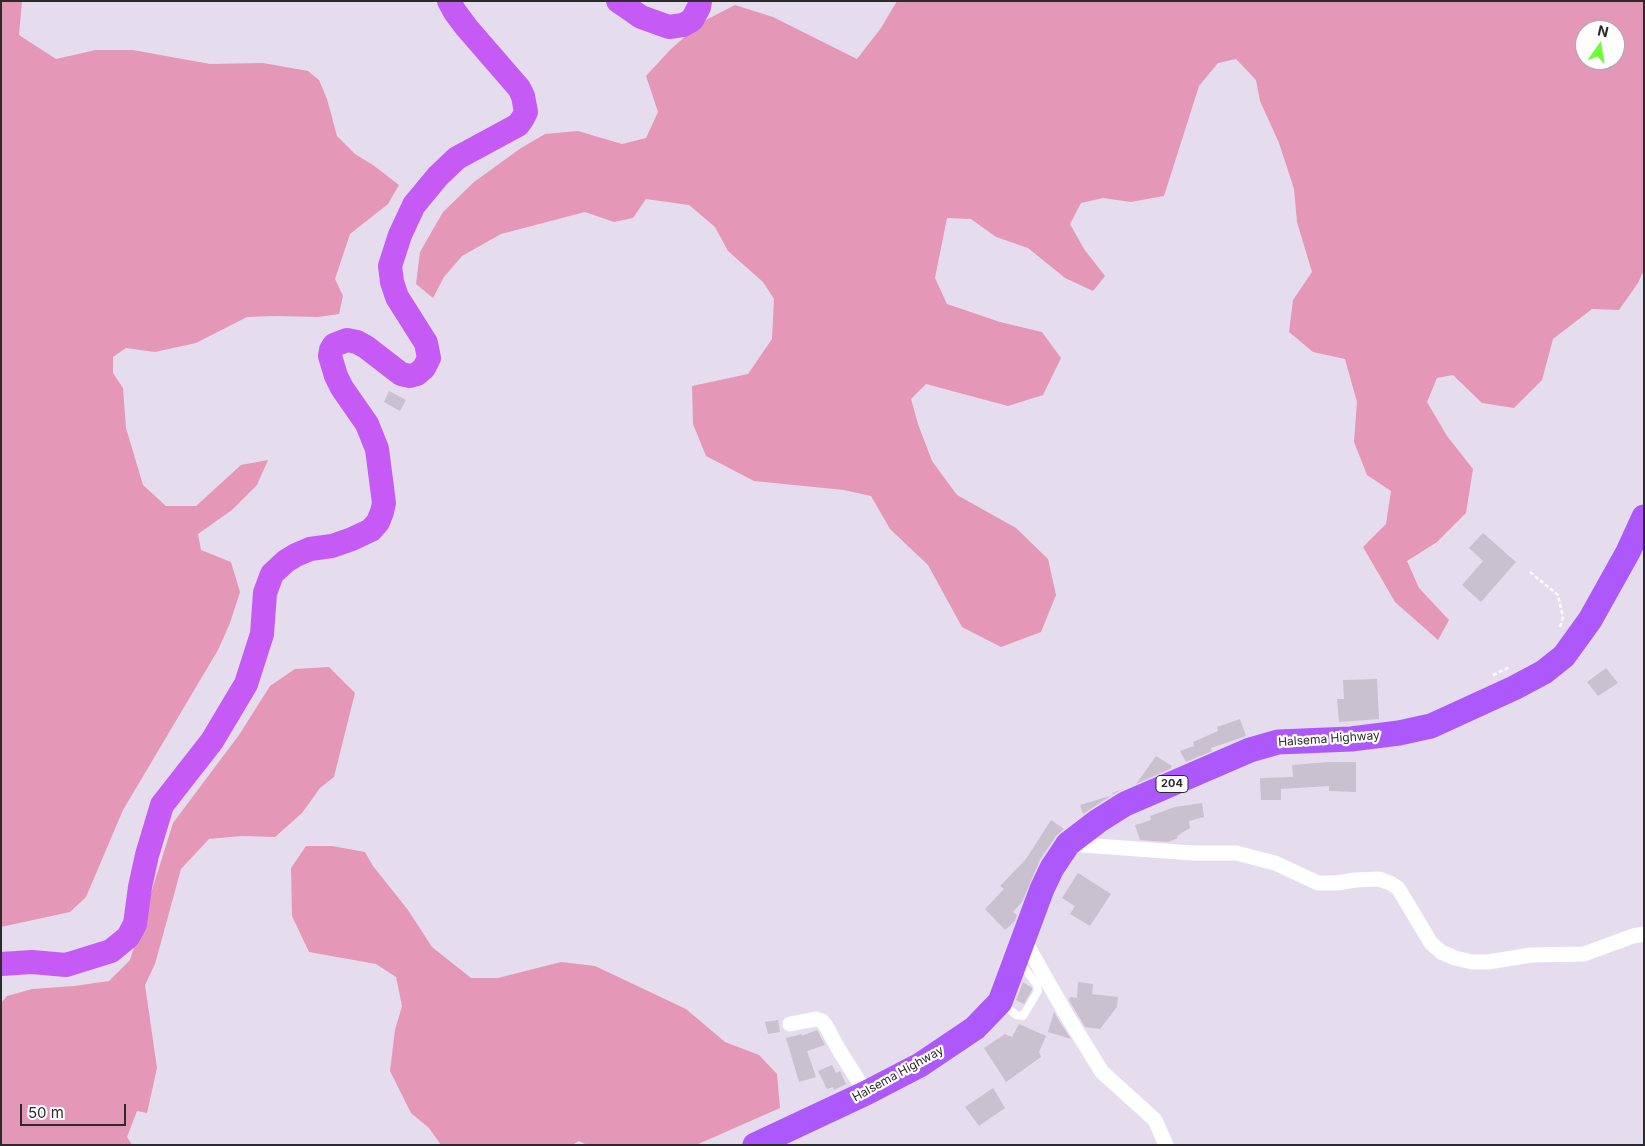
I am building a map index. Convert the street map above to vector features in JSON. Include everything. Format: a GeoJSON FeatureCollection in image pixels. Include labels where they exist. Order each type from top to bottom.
{"type":"FeatureCollection","features":[{"type":"Feature","properties":{"kind":"highway","name":"Halsema Highway"},"geometry":{"type":"LineString","coordinates":[[755,1145],[866,1093],[920,1064],[975,1028],[1000,1002],[1042,889],[1052,868],[1068,844],[1098,821],[1125,804],[1250,750],[1278,742],[1351,739],[1399,733],[1431,726],[1514,688],[1544,672],[1564,656],[1590,620],[1628,552],[1644,517]]}},
{"type":"Feature","properties":{"kind":"main road"},"geometry":{"type":"LineString","coordinates":[[1,964],[32,962],[66,965],[111,951],[128,937],[135,924],[147,855],[162,805],[212,741],[246,684],[262,634],[265,593],[272,574],[286,561],[296,555],[310,549],[332,546],[352,539],[371,530],[378,522],[384,503],[377,449],[367,424],[336,376],[330,356],[331,350],[334,345],[347,340],[357,342],[366,347],[401,374],[410,376],[417,374],[424,368],[429,358],[426,343],[397,298],[392,282],[390,266],[400,235],[414,205],[438,176],[457,158],[518,125],[526,112],[520,88],[467,28],[449,1]]}},
{"type":"Feature","properties":{"kind":"main road"},"geometry":{"type":"LineString","coordinates":[[618,1],[641,17],[669,28],[683,25],[692,20],[700,1]]}},
{"type":"Feature","properties":{"kind":"street"},"geometry":{"type":"LineString","coordinates":[[1068,844],[1193,853],[1236,853],[1275,863],[1318,883],[1379,879],[1390,882],[1398,888],[1431,943],[1441,952],[1472,962],[1488,962],[1531,955],[1584,954],[1633,936],[1644,934]]}},
{"type":"Feature","properties":{"kind":"street"},"geometry":{"type":"LineString","coordinates":[[1019,947],[1066,1014],[1102,1072],[1154,1120],[1166,1145]]}},
{"type":"Feature","properties":{"kind":"street"},"geometry":{"type":"LineString","coordinates":[[790,1024],[816,1019],[822,1021],[866,1093]]}},
{"type":"Feature","properties":{"kind":"path"},"geometry":{"type":"LineString","coordinates":[[1530,572],[1558,595],[1563,617],[1559,632]]}},
{"type":"Feature","properties":{"kind":"path"},"geometry":{"type":"LineString","coordinates":[[1491,676],[1498,671],[1513,666]]}},
{"type":"Feature","properties":{"kind":"shaded area"},"geometry":{"type":"Polygon","coordinates":[[[1,1],[22,1],[19,35],[56,59],[96,50],[133,50],[210,64],[263,63],[308,71],[319,80],[327,99],[337,136],[355,154],[399,185],[388,204],[350,234],[335,279],[343,296],[339,314],[318,317],[247,317],[196,343],[155,352],[126,348],[113,357],[113,373],[123,388],[126,428],[143,485],[166,506],[196,506],[241,465],[268,460],[257,485],[232,510],[198,534],[201,550],[231,562],[240,592],[230,623],[218,650],[123,810],[86,897],[70,912],[1,927],[1,1]]]}},
{"type":"Feature","properties":{"kind":"shaded area"},"geometry":{"type":"Polygon","coordinates":[[[897,1],[1644,1],[1644,270],[1638,283],[1619,310],[1592,309],[1553,339],[1542,380],[1514,408],[1482,403],[1453,375],[1437,378],[1427,402],[1447,436],[1473,469],[1466,513],[1437,542],[1407,561],[1419,588],[1449,620],[1438,640],[1395,602],[1363,547],[1386,524],[1391,491],[1367,475],[1354,442],[1357,402],[1345,359],[1313,352],[1289,332],[1293,300],[1312,272],[1297,222],[1294,189],[1279,143],[1260,101],[1256,80],[1236,59],[1218,63],[1199,86],[1164,196],[1131,202],[1103,198],[1081,203],[1070,224],[1084,249],[1105,276],[1093,291],[1065,278],[1028,248],[996,237],[971,219],[947,218],[935,278],[947,304],[1000,322],[1042,332],[1061,358],[1043,395],[1008,406],[926,384],[911,399],[932,461],[957,495],[1016,528],[1048,559],[1056,595],[1041,632],[1001,647],[962,627],[928,565],[890,529],[871,496],[844,490],[754,481],[706,456],[693,424],[692,386],[748,374],[772,339],[774,299],[763,282],[728,251],[715,227],[689,205],[646,199],[633,218],[614,222],[585,212],[501,234],[462,256],[444,277],[433,298],[416,284],[420,252],[443,212],[474,182],[521,148],[545,134],[578,131],[622,144],[646,138],[658,112],[646,76],[670,50],[700,23],[735,5],[773,17],[857,59],[881,28],[897,1]]]}},
{"type":"Feature","properties":{"kind":"shaded area"},"geometry":{"type":"Polygon","coordinates":[[[329,667],[355,693],[334,777],[320,788],[302,813],[275,837],[242,836],[209,839],[181,869],[155,964],[145,985],[157,1068],[147,1113],[137,1111],[127,1137],[132,1145],[1,1145],[1,1003],[7,996],[32,989],[109,981],[130,960],[173,823],[239,735],[270,686],[295,669],[329,667]]]}},
{"type":"Feature","properties":{"kind":"shaded area"},"geometry":{"type":"Polygon","coordinates":[[[306,846],[332,846],[365,852],[373,866],[408,910],[432,947],[471,978],[498,978],[561,962],[595,966],[686,1009],[725,1042],[759,1055],[777,1074],[780,1108],[696,1145],[587,1145],[579,1141],[572,1145],[441,1145],[429,1128],[411,1113],[390,1071],[395,1030],[402,1006],[396,977],[376,964],[309,952],[292,916],[291,868],[306,846]]]}},
{"type":"Feature","properties":{"kind":"building"},"geometry":{"type":"Polygon","coordinates":[[[389,391],[406,400],[400,411],[384,402],[389,391]]]}},
{"type":"Feature","properties":{"kind":"building"},"geometry":{"type":"Polygon","coordinates":[[[1483,533],[1516,562],[1481,602],[1462,585],[1483,561],[1469,548],[1483,533]]]}},
{"type":"Feature","properties":{"kind":"building"},"geometry":{"type":"Polygon","coordinates":[[[1606,668],[1618,683],[1598,696],[1587,682],[1606,668]]]}},
{"type":"Feature","properties":{"kind":"building"},"geometry":{"type":"Polygon","coordinates":[[[1377,679],[1379,719],[1339,722],[1337,699],[1344,699],[1343,680],[1377,679]]]}},
{"type":"Feature","properties":{"kind":"building"},"geometry":{"type":"Polygon","coordinates":[[[1240,719],[1246,736],[1211,748],[1212,751],[1186,762],[1180,751],[1194,746],[1193,742],[1218,731],[1217,727],[1240,719]]]}},
{"type":"Feature","properties":{"kind":"building"},"geometry":{"type":"Polygon","coordinates":[[[1156,756],[1172,766],[1170,769],[1136,784],[1156,756]]]}},
{"type":"Feature","properties":{"kind":"building"},"geometry":{"type":"Polygon","coordinates":[[[1356,762],[1356,792],[1329,791],[1329,786],[1281,789],[1281,800],[1261,800],[1260,778],[1293,777],[1292,765],[1356,762]]]}},
{"type":"Feature","properties":{"kind":"building"},"geometry":{"type":"Polygon","coordinates":[[[1112,795],[1083,814],[1080,805],[1112,795]]]}},
{"type":"Feature","properties":{"kind":"building"},"geometry":{"type":"Polygon","coordinates":[[[1202,803],[1204,817],[1189,821],[1190,828],[1177,836],[1178,838],[1168,842],[1140,840],[1135,825],[1151,820],[1150,816],[1175,807],[1202,803]]]}},
{"type":"Feature","properties":{"kind":"building"},"geometry":{"type":"Polygon","coordinates":[[[1051,820],[1064,829],[1056,836],[1040,860],[1022,902],[1013,912],[1017,915],[1015,921],[1005,930],[985,909],[1004,889],[1000,886],[1026,859],[1051,820]]]}},
{"type":"Feature","properties":{"kind":"building"},"geometry":{"type":"Polygon","coordinates":[[[1078,873],[1111,894],[1090,926],[1070,914],[1075,906],[1062,898],[1078,873]]]}},
{"type":"Feature","properties":{"kind":"building"},"geometry":{"type":"Polygon","coordinates":[[[1023,982],[1032,988],[1024,1004],[1016,1000],[1023,982]]]}},
{"type":"Feature","properties":{"kind":"building"},"geometry":{"type":"Polygon","coordinates":[[[1078,982],[1093,984],[1092,994],[1118,997],[1117,1007],[1100,1029],[1085,1027],[1069,1000],[1070,997],[1077,998],[1078,982]]]}},
{"type":"Feature","properties":{"kind":"building"},"geometry":{"type":"Polygon","coordinates":[[[1054,1012],[1058,1019],[1071,1039],[1048,1032],[1054,1012]]]}},
{"type":"Feature","properties":{"kind":"building"},"geometry":{"type":"Polygon","coordinates":[[[778,1020],[780,1032],[768,1034],[765,1022],[778,1020]]]}},
{"type":"Feature","properties":{"kind":"building"},"geometry":{"type":"Polygon","coordinates":[[[1019,1024],[1046,1036],[1039,1052],[1041,1057],[1006,1082],[984,1048],[1005,1034],[1012,1037],[1019,1024]]]}},
{"type":"Feature","properties":{"kind":"building"},"geometry":{"type":"Polygon","coordinates":[[[817,1030],[825,1045],[807,1051],[816,1077],[799,1082],[786,1038],[802,1034],[802,1036],[817,1030]]]}},
{"type":"Feature","properties":{"kind":"building"},"geometry":{"type":"Polygon","coordinates":[[[832,1065],[836,1073],[840,1071],[846,1084],[834,1090],[833,1087],[827,1089],[818,1071],[832,1065]]]}},
{"type":"Feature","properties":{"kind":"building"},"geometry":{"type":"Polygon","coordinates":[[[993,1088],[1005,1108],[979,1126],[965,1107],[993,1088]]]}}]}
